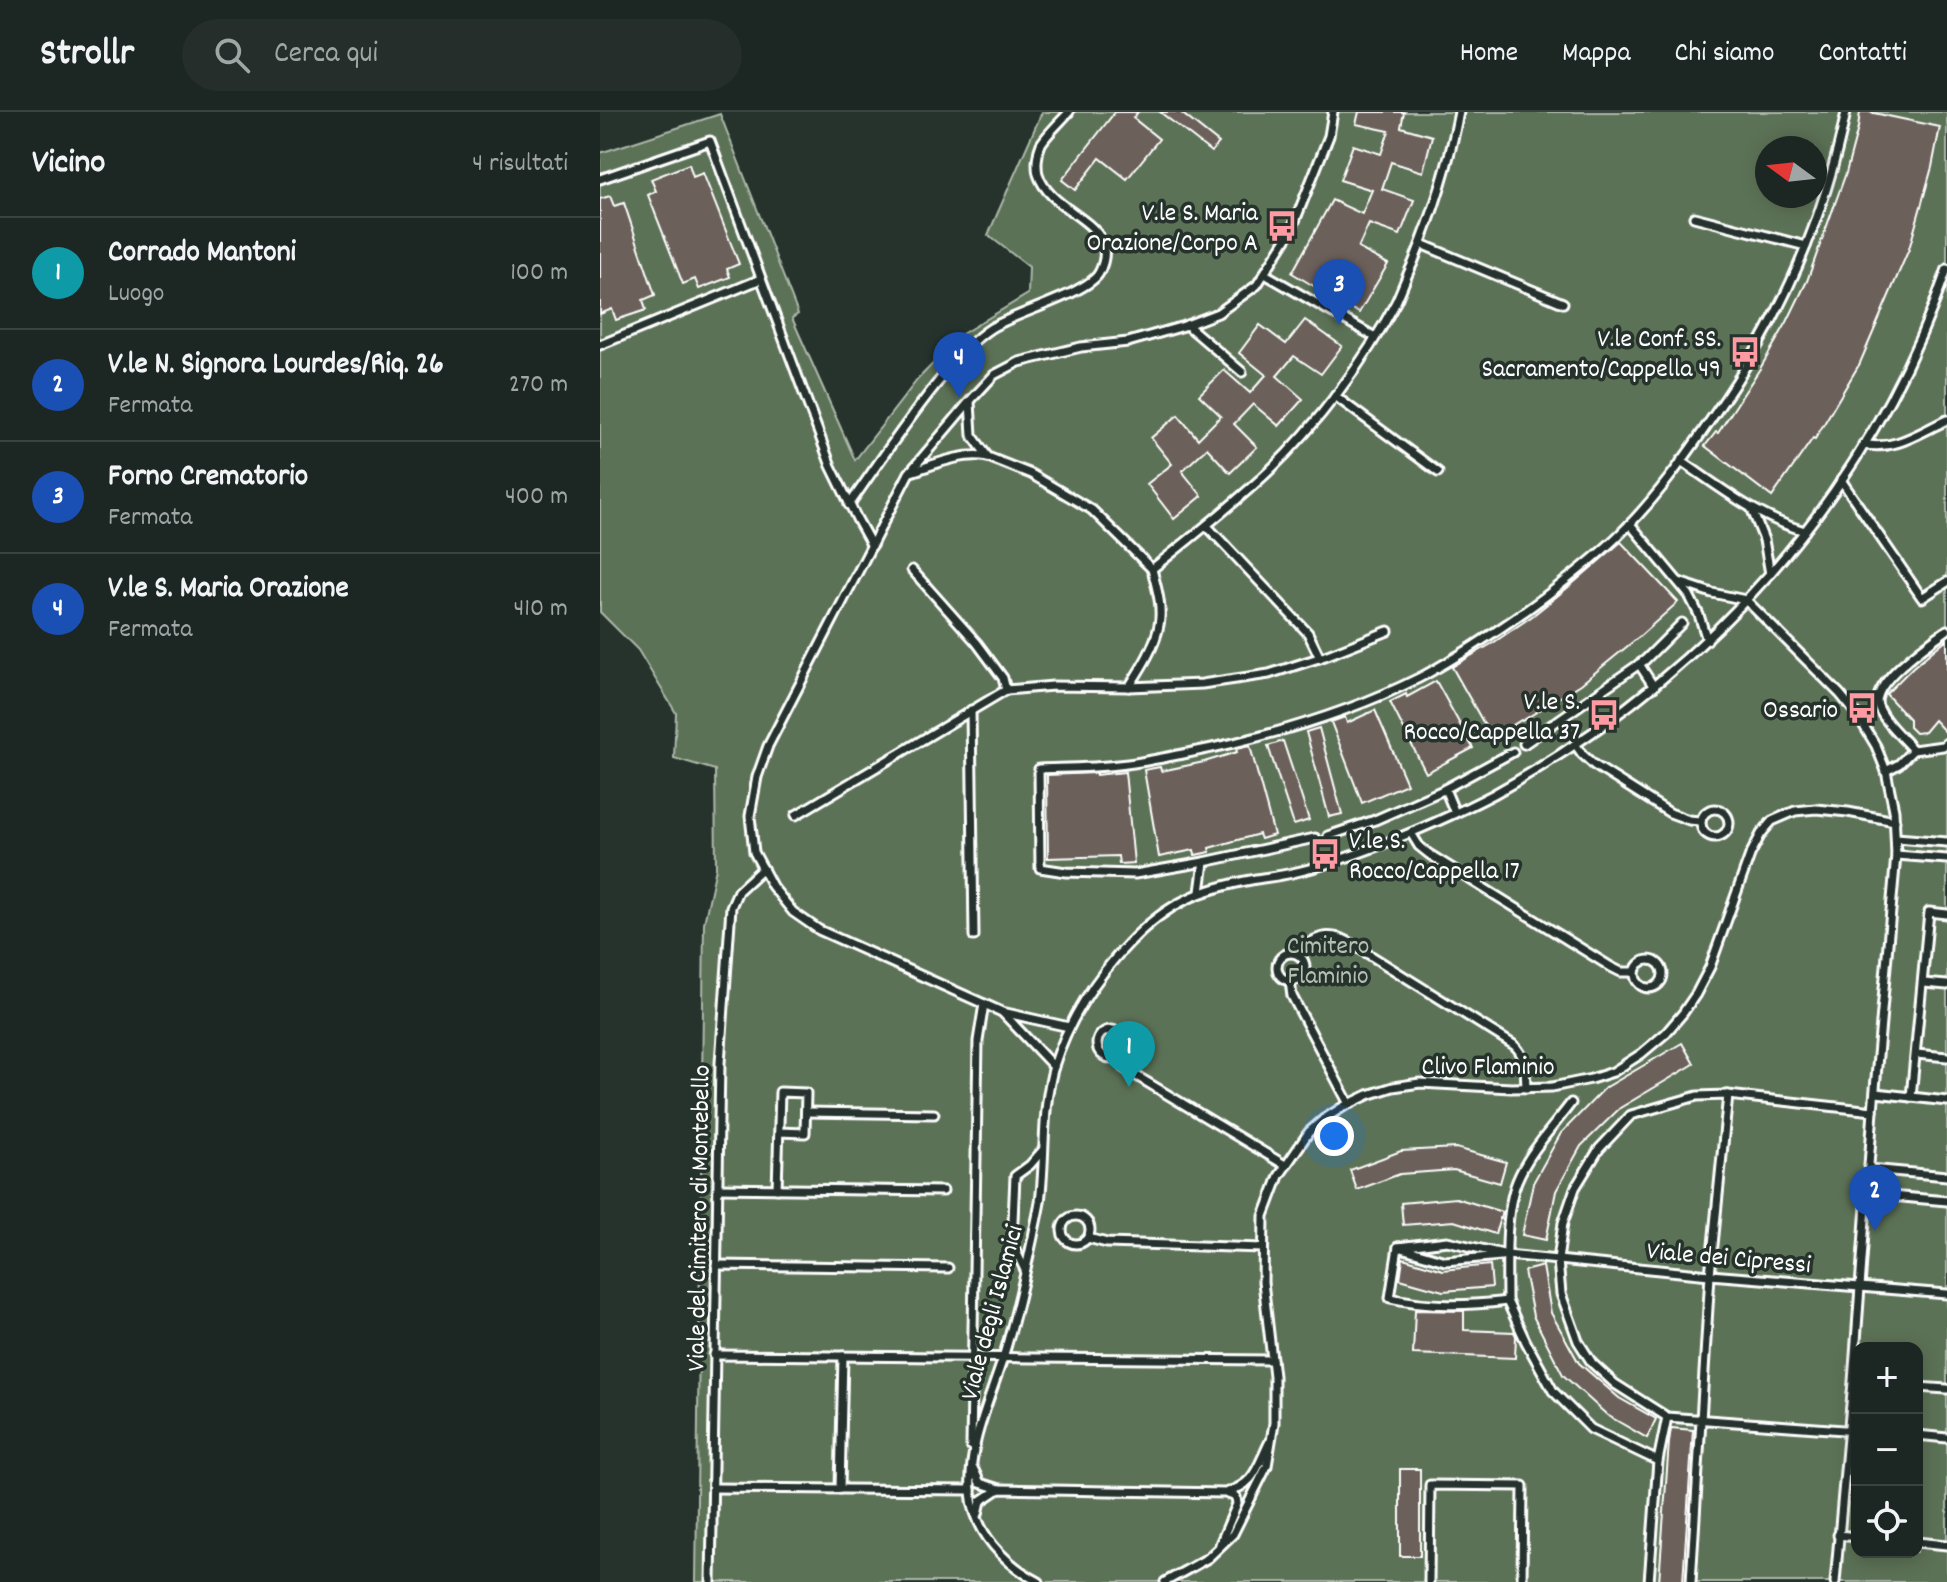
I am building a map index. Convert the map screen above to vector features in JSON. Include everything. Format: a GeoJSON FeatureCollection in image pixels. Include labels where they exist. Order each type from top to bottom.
{"type":"FeatureCollection","features":[{"type":"Feature","properties":{"kind":"lane"},"geometry":{"type":"LineString","coordinates":[[849,505],[919,405],[963,352],[990,329],[1077,290],[1097,277],[1105,246],[1094,228],[1057,203],[1041,184],[1036,166],[1041,145],[1069,112]]}},
{"type":"Feature","properties":{"kind":"lane"},"geometry":{"type":"LineString","coordinates":[[1069,1027],[1002,1012],[819,930],[793,912],[772,886],[754,852],[750,816],[757,777],[768,746],[909,473],[970,401],[994,375],[1019,362],[1081,347],[1128,342],[1187,325],[1218,313],[1257,285],[1291,231],[1329,136],[1333,112]]}},
{"type":"Feature","properties":{"kind":"lane"},"geometry":{"type":"LineString","coordinates":[[1152,569],[1207,526],[1270,469],[1329,405],[1375,337],[1397,300],[1421,244],[1452,148],[1459,112]]}},
{"type":"Feature","properties":{"kind":"lane"},"geometry":{"type":"LineString","coordinates":[[1315,838],[1135,874],[1040,868],[1039,769],[1119,765],[1237,744],[1295,727],[1361,704],[1421,678],[1542,600],[1630,524],[1681,461],[1733,388],[1779,306],[1806,246],[1830,175],[1846,112]]}},
{"type":"Feature","properties":{"kind":"lane"},"geometry":{"type":"LineString","coordinates":[[600,179],[710,141],[831,466],[872,546]]}},
{"type":"Feature","properties":{"kind":"lane"},"geometry":{"type":"LineString","coordinates":[[1694,217],[1806,246]]}},
{"type":"Feature","properties":{"kind":"lane"},"geometry":{"type":"LineString","coordinates":[[1421,244],[1563,303]]}},
{"type":"Feature","properties":{"kind":"lane","name":"Viale degli Islamici"},"geometry":{"type":"LineString","coordinates":[[1039,1582],[1018,1571],[992,1545],[977,1518],[971,1490],[971,1459],[1026,1272],[1040,1200],[1045,1113],[1054,1067],[1069,1027],[1100,977],[1130,941],[1179,901],[1232,884],[1293,873],[1411,833],[1491,795],[1575,744],[1654,687],[1707,640],[1770,574],[1841,480],[1913,355],[1947,269]]}},
{"type":"Feature","properties":{"kind":"lane"},"geometry":{"type":"LineString","coordinates":[[1265,274],[1375,337]]}},
{"type":"Feature","properties":{"kind":"lane"},"geometry":{"type":"LineString","coordinates":[[600,345],[761,279]]}},
{"type":"Feature","properties":{"kind":"lane"},"geometry":{"type":"LineString","coordinates":[[1187,325],[1242,372]]}},
{"type":"Feature","properties":{"kind":"lane"},"geometry":{"type":"LineString","coordinates":[[1335,396],[1438,472]]}},
{"type":"Feature","properties":{"kind":"lane"},"geometry":{"type":"LineString","coordinates":[[970,401],[972,435],[988,457]]}},
{"type":"Feature","properties":{"kind":"lane"},"geometry":{"type":"LineString","coordinates":[[1863,444],[1879,447],[1896,444],[1947,420]]}},
{"type":"Feature","properties":{"kind":"lane"},"geometry":{"type":"LineString","coordinates":[[909,473],[947,460],[976,455],[988,457],[1031,474],[1092,510],[1152,569],[1159,596],[1160,624],[1146,660],[1129,687]]}},
{"type":"Feature","properties":{"kind":"lane"},"geometry":{"type":"LineString","coordinates":[[1681,461],[1752,509],[1781,524],[1805,531]]}},
{"type":"Feature","properties":{"kind":"lane"},"geometry":{"type":"LineString","coordinates":[[1841,480],[1922,598],[1947,582]]}},
{"type":"Feature","properties":{"kind":"lane"},"geometry":{"type":"LineString","coordinates":[[1752,509],[1766,549],[1770,574]]}},
{"type":"Feature","properties":{"kind":"lane"},"geometry":{"type":"LineString","coordinates":[[1630,524],[1692,601],[1707,640]]}},
{"type":"Feature","properties":{"kind":"lane"},"geometry":{"type":"LineString","coordinates":[[1207,526],[1308,633],[1320,658]]}},
{"type":"Feature","properties":{"kind":"lane"},"geometry":{"type":"LineString","coordinates":[[912,570],[977,643],[1003,678],[1006,690]]}},
{"type":"Feature","properties":{"kind":"lane"},"geometry":{"type":"LineString","coordinates":[[1679,582],[1746,600],[1852,708],[1870,735],[1886,771],[1895,821],[1896,855],[1857,1342]]}},
{"type":"Feature","properties":{"kind":"lane"},"geometry":{"type":"LineString","coordinates":[[1524,744],[1639,664],[1682,623]]}},
{"type":"Feature","properties":{"kind":"lane"},"geometry":{"type":"LineString","coordinates":[[1913,750],[1882,711],[1877,697],[1887,680],[1947,630]]}},
{"type":"Feature","properties":{"kind":"lane"},"geometry":{"type":"LineString","coordinates":[[796,815],[1006,690],[1053,686],[1202,684],[1269,674],[1388,631]]}},
{"type":"Feature","properties":{"kind":"lane"},"geometry":{"type":"LineString","coordinates":[[1639,664],[1654,687]]}},
{"type":"Feature","properties":{"kind":"lane"},"geometry":{"type":"LineString","coordinates":[[971,710],[974,936]]}},
{"type":"Feature","properties":{"kind":"lane"},"geometry":{"type":"LineString","coordinates":[[1886,771],[1899,764],[1913,750],[1947,743]]}},
{"type":"Feature","properties":{"kind":"lane"},"geometry":{"type":"LineString","coordinates":[[1575,744],[1594,765],[1670,813],[1700,821]]}},
{"type":"Feature","properties":{"kind":"lane"},"geometry":{"type":"LineString","coordinates":[[1328,836],[1375,820],[1445,789],[1513,752]]}},
{"type":"Feature","properties":{"kind":"lane"},"geometry":{"type":"LineString","coordinates":[[1445,789],[1455,813]]}},
{"type":"Feature","properties":{"kind":"lane","name":"Clivo Flaminio"},"geometry":{"type":"LineString","coordinates":[[1272,1438],[1272,1360],[1263,1282],[1264,1216],[1285,1165],[1309,1132],[1349,1104],[1393,1087],[1420,1083],[1526,1088],[1565,1085],[1613,1072],[1641,1054],[1671,1027],[1689,1005],[1704,980],[1750,855],[1772,821],[1787,813],[1807,809],[1836,810],[1895,821]]}},
{"type":"Feature","properties":{"kind":"lane"},"geometry":{"type":"LineString","coordinates":[[1709,810],[1718,810],[1726,815],[1729,824],[1726,833],[1713,838],[1705,834],[1700,821],[1709,810]]}},
{"type":"Feature","properties":{"kind":"lane"},"geometry":{"type":"LineString","coordinates":[[1411,833],[1429,854],[1533,919],[1611,967],[1621,972],[1634,972]]}},
{"type":"Feature","properties":{"kind":"lane"},"geometry":{"type":"LineString","coordinates":[[1896,838],[1947,842]]}},
{"type":"Feature","properties":{"kind":"lane"},"geometry":{"type":"LineString","coordinates":[[1896,855],[1947,859]]}},
{"type":"Feature","properties":{"kind":"lane"},"geometry":{"type":"LineString","coordinates":[[1200,892],[1204,862]]}},
{"type":"Feature","properties":{"kind":"lane","name":"Viale del Cimitero di Montebello"},"geometry":{"type":"LineString","coordinates":[[711,1582],[720,1063],[731,907],[738,891],[763,868]]}},
{"type":"Feature","properties":{"kind":"lane"},"geometry":{"type":"LineString","coordinates":[[1911,1097],[1929,912],[1947,914]]}},
{"type":"Feature","properties":{"kind":"lane"},"geometry":{"type":"LineString","coordinates":[[1297,954],[1311,941],[1323,936],[1338,936],[1349,942],[1514,1045],[1524,1062],[1526,1088]]}},
{"type":"Feature","properties":{"kind":"lane"},"geometry":{"type":"LineString","coordinates":[[1293,953],[1304,961],[1305,970],[1300,979],[1290,981],[1282,978],[1277,970],[1278,961],[1284,955],[1293,953]]}},
{"type":"Feature","properties":{"kind":"lane"},"geometry":{"type":"LineString","coordinates":[[1653,960],[1660,966],[1663,975],[1660,984],[1647,989],[1639,985],[1634,972],[1643,961],[1653,960]]}},
{"type":"Feature","properties":{"kind":"lane"},"geometry":{"type":"LineString","coordinates":[[1290,981],[1292,996],[1349,1104]]}},
{"type":"Feature","properties":{"kind":"lane"},"geometry":{"type":"LineString","coordinates":[[1924,983],[1947,985]]}},
{"type":"Feature","properties":{"kind":"lane"},"geometry":{"type":"LineString","coordinates":[[984,1004],[978,1041],[971,1459],[980,1483],[999,1489],[1225,1493],[1243,1488],[1253,1476],[1272,1438]]}},
{"type":"Feature","properties":{"kind":"lane"},"geometry":{"type":"LineString","coordinates":[[1002,1012],[1054,1067]]}},
{"type":"Feature","properties":{"kind":"lane"},"geometry":{"type":"LineString","coordinates":[[1117,1031],[1123,1037],[1124,1050],[1117,1057],[1108,1058],[1100,1053],[1096,1044],[1103,1032],[1117,1031]]}},
{"type":"Feature","properties":{"kind":"lane"},"geometry":{"type":"LineString","coordinates":[[1916,1054],[1947,1057]]}},
{"type":"Feature","properties":{"kind":"lane"},"geometry":{"type":"LineString","coordinates":[[1117,1057],[1125,1069],[1285,1165]]}},
{"type":"Feature","properties":{"kind":"lane"},"geometry":{"type":"LineString","coordinates":[[777,1189],[780,1092],[806,1093],[805,1133],[779,1132]]}},
{"type":"Feature","properties":{"kind":"lane"},"geometry":{"type":"LineString","coordinates":[[1876,1093],[1947,1101]]}},
{"type":"Feature","properties":{"kind":"lane"},"geometry":{"type":"LineString","coordinates":[[1851,1431],[1667,1417],[1615,1384],[1592,1363],[1578,1341],[1561,1294],[1558,1260],[1563,1223],[1575,1188],[1599,1149],[1631,1115],[1697,1096],[1728,1095],[1873,1111]]}},
{"type":"Feature","properties":{"kind":"lane"},"geometry":{"type":"LineString","coordinates":[[1691,1582],[1710,1275],[1728,1095]]}},
{"type":"Feature","properties":{"kind":"lane"},"geometry":{"type":"LineString","coordinates":[[1571,1103],[1526,1164],[1517,1182],[1511,1201],[1507,1301],[1553,1391],[1591,1429],[1658,1461]]}},
{"type":"Feature","properties":{"kind":"lane"},"geometry":{"type":"LineString","coordinates":[[806,1112],[934,1114]]}},
{"type":"Feature","properties":{"kind":"lane"},"geometry":{"type":"LineString","coordinates":[[1026,1272],[1012,1243],[1015,1176],[1043,1150]]}},
{"type":"Feature","properties":{"kind":"lane"},"geometry":{"type":"LineString","coordinates":[[1870,1169],[1947,1176]]}},
{"type":"Feature","properties":{"kind":"lane"},"geometry":{"type":"LineString","coordinates":[[718,1188],[943,1191]]}},
{"type":"Feature","properties":{"kind":"lane"},"geometry":{"type":"LineString","coordinates":[[1868,1194],[1947,1201]]}},
{"type":"Feature","properties":{"kind":"lane"},"geometry":{"type":"LineString","coordinates":[[1074,1216],[1087,1220],[1091,1229],[1088,1238],[1081,1244],[1068,1241],[1062,1229],[1066,1220],[1074,1216]]}},
{"type":"Feature","properties":{"kind":"lane"},"geometry":{"type":"LineString","coordinates":[[1088,1238],[1107,1243],[1263,1248]]}},
{"type":"Feature","properties":{"kind":"lane"},"geometry":{"type":"LineString","coordinates":[[1398,1247],[1447,1241],[1507,1255]]}},
{"type":"Feature","properties":{"kind":"lane"},"geometry":{"type":"LineString","coordinates":[[1398,1247],[1445,1261],[1507,1255]]}},
{"type":"Feature","properties":{"kind":"lane"},"geometry":{"type":"LineString","coordinates":[[1398,1247],[1390,1298],[1442,1306],[1507,1301]]}},
{"type":"Feature","properties":{"kind":"lane","name":"Viale dei Cipressi"},"geometry":{"type":"LineString","coordinates":[[1507,1255],[1947,1294]]}},
{"type":"Feature","properties":{"kind":"lane"},"geometry":{"type":"LineString","coordinates":[[716,1265],[948,1268]]}},
{"type":"Feature","properties":{"kind":"lane"},"geometry":{"type":"LineString","coordinates":[[714,1355],[1272,1360]]}},
{"type":"Feature","properties":{"kind":"lane"},"geometry":{"type":"LineString","coordinates":[[840,1489],[843,1356]]}},
{"type":"Feature","properties":{"kind":"lane"},"geometry":{"type":"LineString","coordinates":[[1923,1387],[1947,1389]]}},
{"type":"Feature","properties":{"kind":"lane"},"geometry":{"type":"LineString","coordinates":[[1649,1582],[1658,1461],[1667,1417]]}},
{"type":"Feature","properties":{"kind":"lane"},"geometry":{"type":"LineString","coordinates":[[1923,1436],[1947,1438]]}},
{"type":"Feature","properties":{"kind":"lane"},"geometry":{"type":"LineString","coordinates":[[1165,1582],[1208,1558],[1233,1534],[1267,1466],[1272,1438]]}},
{"type":"Feature","properties":{"kind":"lane"},"geometry":{"type":"LineString","coordinates":[[1835,1582],[1851,1438]]}},
{"type":"Feature","properties":{"kind":"lane"},"geometry":{"type":"LineString","coordinates":[[1429,1582],[1430,1485],[1523,1486],[1522,1582]]}},
{"type":"Feature","properties":{"kind":"lane"},"geometry":{"type":"LineString","coordinates":[[713,1488],[971,1490]]}},
{"type":"Feature","properties":{"kind":"lane"},"geometry":{"type":"LineString","coordinates":[[977,1518],[981,1501],[999,1489]]}},
{"type":"Feature","properties":{"kind":"lane"},"geometry":{"type":"LineString","coordinates":[[1217,1549],[1237,1504],[1236,1497],[1225,1493]]}},
{"type":"Feature","properties":{"kind":"lane"},"geometry":{"type":"LineString","coordinates":[[1838,1535],[1851,1536]]}},
{"type":"Feature","properties":{"kind":"lane"},"geometry":{"type":"LineString","coordinates":[[1923,1543],[1947,1545]]}},
{"type":"Feature","properties":{"kind":"lane"},"geometry":{"type":"LineString","coordinates":[[1177,1582],[1186,1571]]}},
{"type":"Feature","properties":{"kind":"green space","name":"Cimitero Flaminio"},"geometry":{"type":"Polygon","coordinates":[[[1042,112],[1947,112],[1947,1582],[696,1582],[704,923],[716,868],[715,770],[674,758],[676,713],[638,650],[600,612],[600,153],[720,114],[798,314],[792,318],[855,460],[918,379],[962,334],[1028,294],[1029,267],[988,235],[1042,112]]]}},
{"type":"Feature","properties":{"kind":"building"},"geometry":{"type":"Polygon","coordinates":[[[1115,112],[1138,112],[1133,118],[1159,139],[1127,179],[1100,158],[1075,190],[1062,180],[1115,112]]]}},
{"type":"Feature","properties":{"kind":"building"},"geometry":{"type":"Polygon","coordinates":[[[1160,112],[1180,112],[1219,143],[1211,152],[1160,112]]]}},
{"type":"Feature","properties":{"kind":"building"},"geometry":{"type":"Polygon","coordinates":[[[1359,112],[1404,112],[1401,127],[1432,136],[1423,172],[1391,162],[1382,189],[1414,200],[1400,235],[1369,224],[1358,248],[1388,264],[1359,313],[1292,273],[1332,200],[1362,214],[1372,190],[1340,180],[1353,145],[1381,154],[1389,131],[1356,124],[1359,112]]]}},
{"type":"Feature","properties":{"kind":"building"},"geometry":{"type":"Polygon","coordinates":[[[1860,112],[1940,127],[1932,167],[1909,249],[1860,363],[1815,439],[1772,497],[1705,446],[1718,433],[1761,367],[1807,281],[1846,173],[1860,112]]]}},
{"type":"Feature","properties":{"kind":"building"},"geometry":{"type":"Polygon","coordinates":[[[689,164],[693,177],[703,173],[739,264],[727,269],[730,277],[699,289],[695,279],[683,284],[648,195],[656,191],[651,179],[689,164]]]}},
{"type":"Feature","properties":{"kind":"building"},"geometry":{"type":"Polygon","coordinates":[[[610,196],[614,206],[624,203],[655,295],[643,300],[646,310],[616,320],[612,309],[600,314],[600,199],[610,196]]]}},
{"type":"Feature","properties":{"kind":"building"},"geometry":{"type":"Polygon","coordinates":[[[1305,320],[1342,346],[1321,374],[1294,356],[1277,376],[1303,399],[1279,426],[1253,404],[1234,424],[1257,447],[1230,473],[1207,448],[1182,471],[1202,496],[1174,519],[1147,484],[1172,464],[1151,438],[1178,415],[1198,439],[1221,416],[1199,395],[1224,370],[1250,393],[1266,375],[1239,353],[1260,325],[1286,344],[1305,320]]]}},
{"type":"Feature","properties":{"kind":"building"},"geometry":{"type":"Polygon","coordinates":[[[1621,542],[1678,602],[1581,684],[1492,738],[1452,667],[1531,617],[1621,542]]]}},
{"type":"Feature","properties":{"kind":"building"},"geometry":{"type":"Polygon","coordinates":[[[1947,639],[1947,734],[1934,720],[1924,732],[1915,733],[1909,727],[1909,719],[1886,694],[1947,639]]]}},
{"type":"Feature","properties":{"kind":"building"},"geometry":{"type":"Polygon","coordinates":[[[1436,681],[1473,748],[1426,773],[1390,702],[1406,694],[1407,697],[1436,681]]]}},
{"type":"Feature","properties":{"kind":"building"},"geometry":{"type":"Polygon","coordinates":[[[1375,710],[1407,784],[1362,803],[1331,722],[1345,717],[1347,723],[1375,710]]]}},
{"type":"Feature","properties":{"kind":"building"},"geometry":{"type":"Polygon","coordinates":[[[1319,728],[1342,814],[1329,817],[1306,732],[1319,728]]]}},
{"type":"Feature","properties":{"kind":"building"},"geometry":{"type":"Polygon","coordinates":[[[1283,741],[1309,820],[1294,825],[1268,746],[1283,741]]]}},
{"type":"Feature","properties":{"kind":"building"},"geometry":{"type":"Polygon","coordinates":[[[1250,746],[1274,835],[1261,839],[1259,834],[1195,855],[1194,850],[1159,857],[1144,770],[1160,767],[1161,771],[1204,762],[1250,746]]]}},
{"type":"Feature","properties":{"kind":"building"},"geometry":{"type":"Polygon","coordinates":[[[1125,772],[1134,863],[1119,864],[1118,856],[1048,858],[1047,775],[1125,772]]]}},
{"type":"Feature","properties":{"kind":"building"},"geometry":{"type":"Polygon","coordinates":[[[1682,1043],[1694,1064],[1620,1108],[1581,1146],[1556,1191],[1546,1240],[1522,1235],[1533,1183],[1561,1133],[1605,1088],[1682,1043]]]}},
{"type":"Feature","properties":{"kind":"building"},"geometry":{"type":"Polygon","coordinates":[[[1456,1148],[1506,1162],[1500,1183],[1454,1170],[1400,1174],[1357,1190],[1350,1170],[1401,1151],[1456,1148]]]}},
{"type":"Feature","properties":{"kind":"building"},"geometry":{"type":"Polygon","coordinates":[[[1456,1198],[1502,1212],[1495,1234],[1454,1221],[1403,1225],[1401,1203],[1456,1198]]]}},
{"type":"Feature","properties":{"kind":"building"},"geometry":{"type":"Polygon","coordinates":[[[1403,1258],[1443,1270],[1490,1265],[1492,1287],[1443,1291],[1400,1279],[1403,1258]]]}},
{"type":"Feature","properties":{"kind":"building"},"geometry":{"type":"Polygon","coordinates":[[[1543,1266],[1551,1313],[1579,1363],[1619,1398],[1656,1419],[1647,1438],[1607,1415],[1563,1375],[1533,1316],[1524,1271],[1543,1266]]]}},
{"type":"Feature","properties":{"kind":"building"},"geometry":{"type":"Polygon","coordinates":[[[1415,1310],[1464,1311],[1464,1330],[1514,1332],[1515,1358],[1413,1354],[1415,1310]]]}},
{"type":"Feature","properties":{"kind":"building"},"geometry":{"type":"Polygon","coordinates":[[[1671,1428],[1693,1430],[1683,1582],[1659,1582],[1669,1442],[1671,1428]]]}},
{"type":"Feature","properties":{"kind":"building"},"geometry":{"type":"Polygon","coordinates":[[[1400,1469],[1420,1469],[1420,1556],[1400,1556],[1400,1469]]]}},
{"type":"Feature","properties":{"kind":"place","name":"V.le S. Maria Orazione/Corpo A"},"geometry":{"type":"Point","coordinates":[1282,226]}},
{"type":"Feature","properties":{"kind":"place","name":"Forno Crematorio"},"geometry":{"type":"Point","coordinates":[1339,325]}},
{"type":"Feature","properties":{"kind":"place","name":"V.le Conf. SS. Sacramento/Cappella 49"},"geometry":{"type":"Point","coordinates":[1745,352]}},
{"type":"Feature","properties":{"kind":"place","name":"V.le S. Maria Orazione"},"geometry":{"type":"Point","coordinates":[959,398]}},
{"type":"Feature","properties":{"kind":"place","name":"Ossario"},"geometry":{"type":"Point","coordinates":[1862,708]}},
{"type":"Feature","properties":{"kind":"place","name":"V.le S. Rocco/Cappella 37"},"geometry":{"type":"Point","coordinates":[1604,715]}},
{"type":"Feature","properties":{"kind":"place","name":"V.le S. Rocco/Cappella 17"},"geometry":{"type":"Point","coordinates":[1325,854]}},
{"type":"Feature","properties":{"kind":"place","name":"Corrado Mantoni"},"geometry":{"type":"Point","coordinates":[1129,1087]}},
{"type":"Feature","properties":{"kind":"place","name":"V.le N. Signora Lourdes/Riq. 26"},"geometry":{"type":"Point","coordinates":[1875,1231]}}]}
